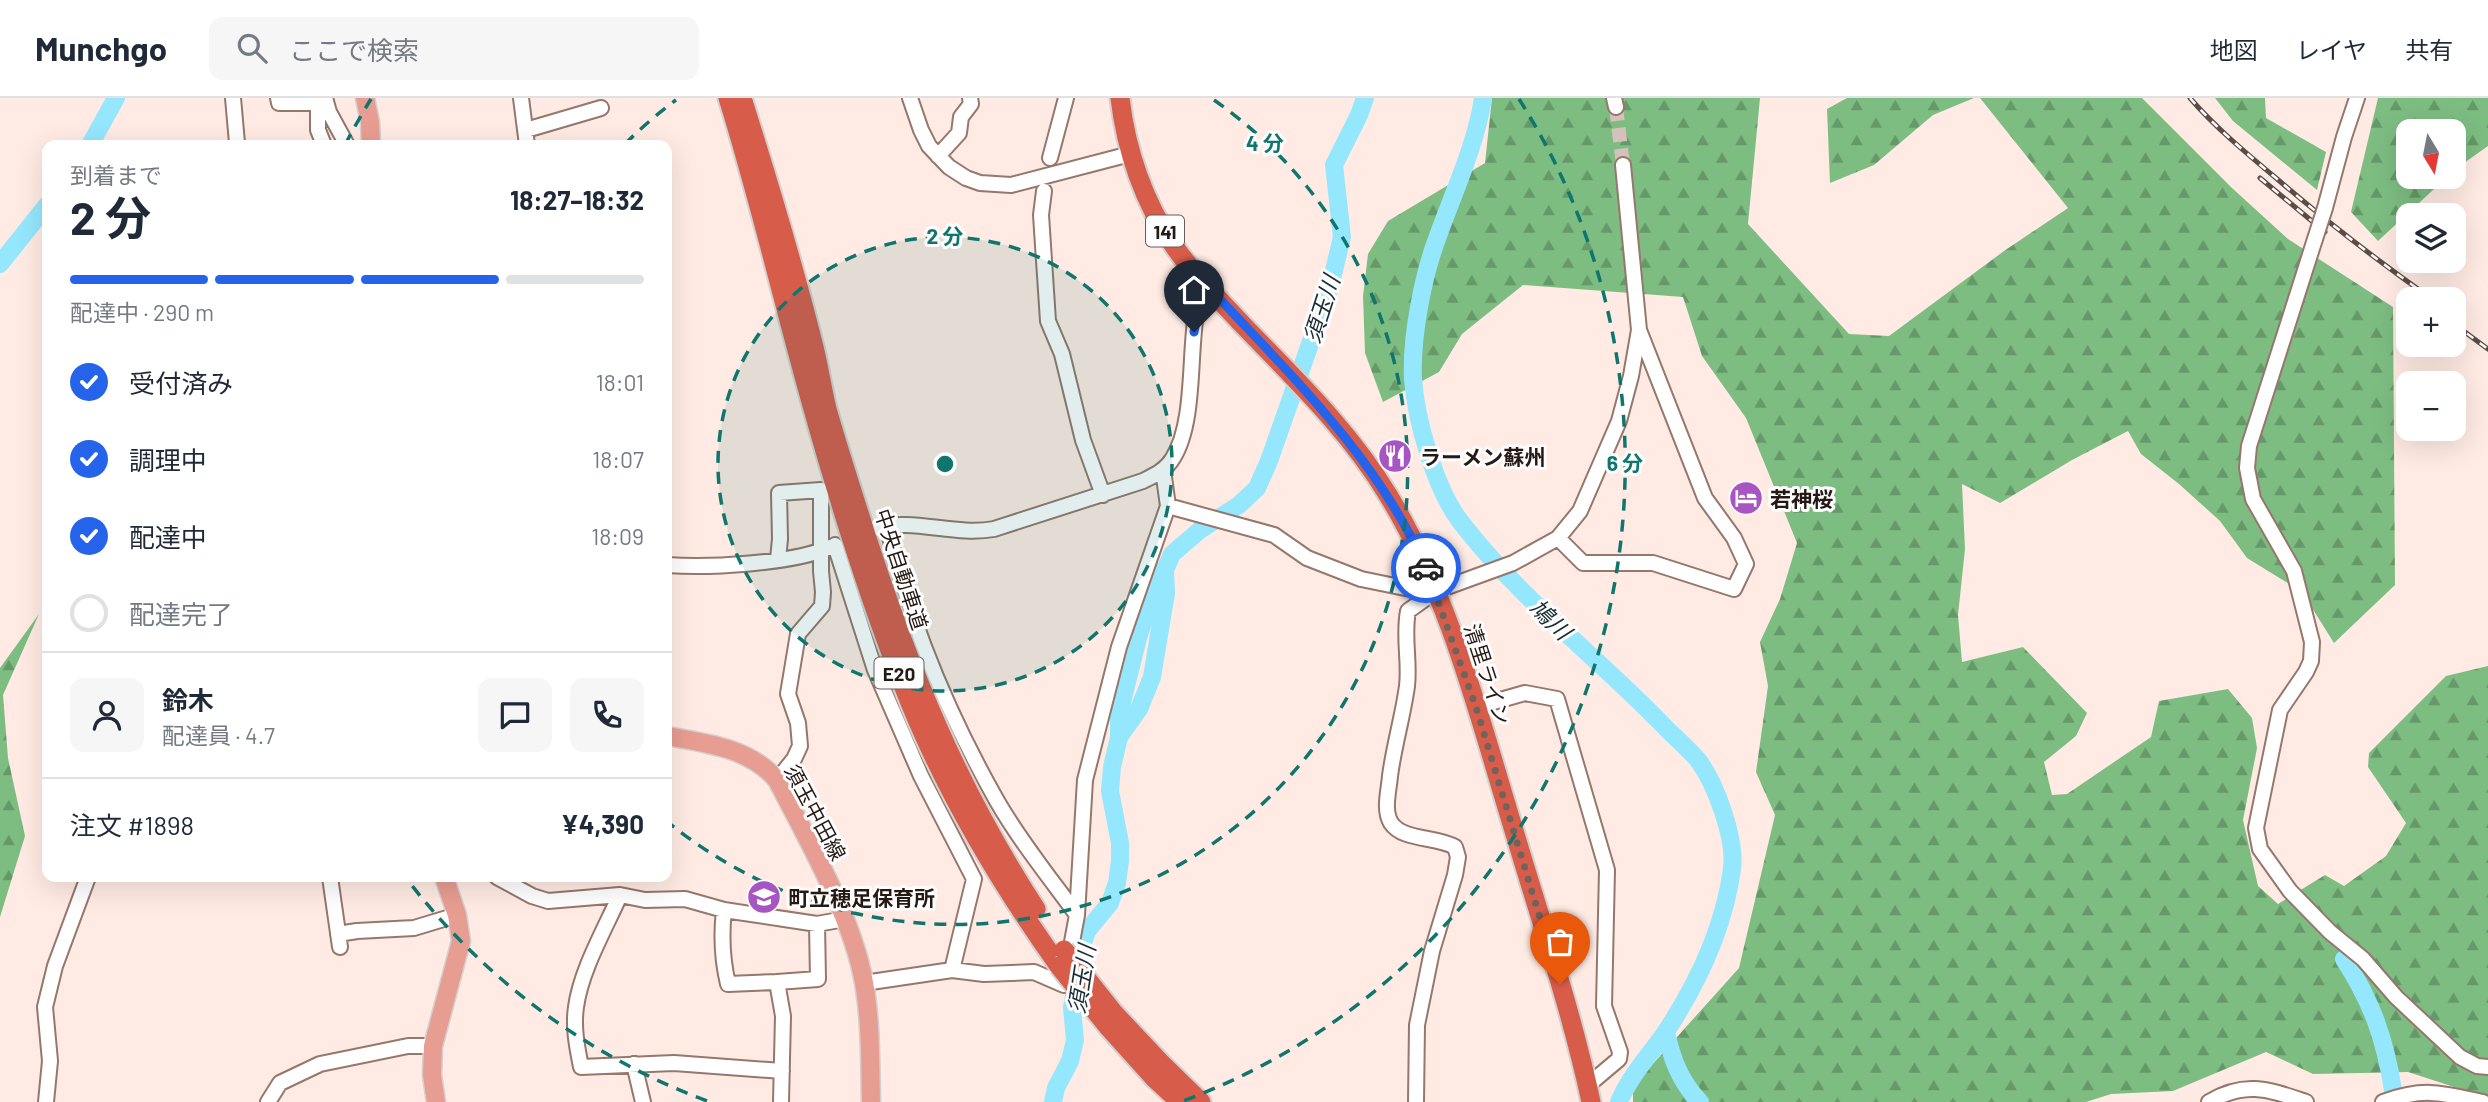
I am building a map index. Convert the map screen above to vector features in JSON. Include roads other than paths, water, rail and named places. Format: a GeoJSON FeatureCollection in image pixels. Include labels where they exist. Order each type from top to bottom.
{"type":"FeatureCollection","features":[{"type":"Feature","properties":{"kind":"highway"},"geometry":{"type":"LineString","coordinates":[[720,98],[748,166]]}},
{"type":"Feature","properties":{"kind":"highway","name":"中央自動車道"},"geometry":{"type":"LineString","coordinates":[[728,98],[806,351],[916,681],[952,761],[986,827],[1062,958],[1113,1012],[1180,1102]]}},
{"type":"Feature","properties":{"kind":"highway","name":"中央自動車道"},"geometry":{"type":"LineString","coordinates":[[742,98],[763,163],[806,351]]}},
{"type":"Feature","properties":{"kind":"highway","name":"清里ライン"},"geometry":{"type":"LineString","coordinates":[[1120,98],[1130,154],[1154,212],[1174,246],[1355,447],[1387,493],[1415,542],[1436,591],[1476,707],[1560,984],[1589,1094]]}},
{"type":"Feature","properties":{"kind":"highway","name":"中央自動車道"},"geometry":{"type":"LineString","coordinates":[[1158,1071],[1201,1102]]}},
{"type":"Feature","properties":{"kind":"main road"},"geometry":{"type":"LineString","coordinates":[[365,98],[371,140]]}},
{"type":"Feature","properties":{"kind":"main road","name":"須玉中田線"},"geometry":{"type":"LineString","coordinates":[[672,737],[733,750],[768,769],[777,780],[845,919],[864,982],[869,1025],[872,1102]]}},
{"type":"Feature","properties":{"kind":"main road"},"geometry":{"type":"LineString","coordinates":[[436,1102],[432,1075],[433,1046],[461,942],[457,915],[446,882]]}},
{"type":"Feature","properties":{"kind":"street"},"geometry":{"type":"LineString","coordinates":[[233,98],[237,140]]}},
{"type":"Feature","properties":{"kind":"street"},"geometry":{"type":"LineString","coordinates":[[278,98],[279,103],[323,101]]}},
{"type":"Feature","properties":{"kind":"street"},"geometry":{"type":"LineString","coordinates":[[521,98],[527,140]]}},
{"type":"Feature","properties":{"kind":"street"},"geometry":{"type":"LineString","coordinates":[[910,98],[925,140],[938,156],[966,178],[980,183],[1011,185],[1130,154]]}},
{"type":"Feature","properties":{"kind":"street"},"geometry":{"type":"LineString","coordinates":[[938,156],[959,133],[961,117],[971,104],[970,98]]}},
{"type":"Feature","properties":{"kind":"street"},"geometry":{"type":"LineString","coordinates":[[1050,158],[1066,98]]}},
{"type":"Feature","properties":{"kind":"street"},"geometry":{"type":"LineString","coordinates":[[2357,98],[2249,446],[2247,468],[2253,499],[2294,571],[2312,642],[2311,661],[2306,672],[2280,710],[2256,828],[2260,849],[2290,891],[2330,932],[2363,959],[2396,997],[2460,1057],[2477,1066],[2488,1066]]}},
{"type":"Feature","properties":{"kind":"street"},"geometry":{"type":"LineString","coordinates":[[322,140],[318,130],[323,101]]}},
{"type":"Feature","properties":{"kind":"street"},"geometry":{"type":"LineString","coordinates":[[323,101],[344,140]]}},
{"type":"Feature","properties":{"kind":"street"},"geometry":{"type":"LineString","coordinates":[[526,130],[601,108]]}},
{"type":"Feature","properties":{"kind":"street"},"geometry":{"type":"LineString","coordinates":[[1416,1102],[1417,1026],[1432,951],[1458,857],[1455,847],[1448,842],[1397,830],[1390,822],[1387,812],[1392,760],[1406,690],[1408,666],[1405,628],[1408,611],[1436,591],[1513,563],[1558,538],[1580,511],[1619,421],[1639,330],[1623,165]]}},
{"type":"Feature","properties":{"kind":"street"},"geometry":{"type":"LineString","coordinates":[[1044,191],[1041,215],[1048,321],[1062,354],[1083,440],[1103,495]]}},
{"type":"Feature","properties":{"kind":"street"},"geometry":{"type":"LineString","coordinates":[[1077,915],[998,802],[967,742],[931,663],[881,527],[911,525],[976,532],[994,529],[1103,495],[1143,481],[1163,470],[1176,451],[1185,424],[1196,314],[1204,282]]}},
{"type":"Feature","properties":{"kind":"street"},"geometry":{"type":"LineString","coordinates":[[1558,538],[1583,563],[1653,563],[1734,589],[1746,564],[1734,538],[1705,498],[1639,330]]}},
{"type":"Feature","properties":{"kind":"street"},"geometry":{"type":"LineString","coordinates":[[864,982],[952,970],[984,974],[1034,972],[1064,985],[1077,915],[1085,780],[1119,647],[1175,508],[1163,470]]}},
{"type":"Feature","properties":{"kind":"street"},"geometry":{"type":"LineString","coordinates":[[778,559],[779,493],[821,490],[832,546],[875,670],[921,776],[974,879],[952,970]]}},
{"type":"Feature","properties":{"kind":"street"},"geometry":{"type":"LineString","coordinates":[[1175,508],[1274,535],[1307,558],[1361,579],[1436,591]]}},
{"type":"Feature","properties":{"kind":"street"},"geometry":{"type":"LineString","coordinates":[[672,565],[691,567],[778,559],[832,546]]}},
{"type":"Feature","properties":{"kind":"street"},"geometry":{"type":"LineString","coordinates":[[777,780],[794,759],[800,746],[798,723],[788,694],[798,634],[822,606],[832,546]]}},
{"type":"Feature","properties":{"kind":"street"},"geometry":{"type":"LineString","coordinates":[[1476,707],[1525,693],[1557,699],[1607,870],[1604,1006],[1620,1052],[1619,1059],[1589,1094]]}},
{"type":"Feature","properties":{"kind":"street"},"geometry":{"type":"LineString","coordinates":[[46,1102],[50,1061],[47,996],[86,882]]}},
{"type":"Feature","properties":{"kind":"street"},"geometry":{"type":"LineString","coordinates":[[331,882],[339,941],[357,931],[414,928],[457,915]]}},
{"type":"Feature","properties":{"kind":"street"},"geometry":{"type":"LineString","coordinates":[[507,882],[532,896],[548,901],[620,895],[645,901],[685,900],[724,910],[817,924],[845,919]]}},
{"type":"Feature","properties":{"kind":"street"},"geometry":{"type":"LineString","coordinates":[[620,895],[580,987],[575,1009],[580,1067],[674,1063],[782,1071]]}},
{"type":"Feature","properties":{"kind":"street"},"geometry":{"type":"LineString","coordinates":[[724,910],[721,930],[723,963],[728,984],[818,979],[817,924]]}},
{"type":"Feature","properties":{"kind":"street"},"geometry":{"type":"LineString","coordinates":[[777,982],[783,1016],[781,1102]]}},
{"type":"Feature","properties":{"kind":"street"},"geometry":{"type":"LineString","coordinates":[[268,1102],[280,1083],[320,1064],[408,1046],[433,1046]]}},
{"type":"Feature","properties":{"kind":"street"},"geometry":{"type":"LineString","coordinates":[[634,1064],[643,1102]]}},
{"type":"Feature","properties":{"kind":"street"},"geometry":{"type":"LineString","coordinates":[[2210,1102],[2231,1092],[2257,1088],[2306,1102]]}},
{"type":"Feature","properties":{"kind":"street"},"geometry":{"type":"LineString","coordinates":[[2383,1102],[2424,1091],[2442,1092],[2483,1102]]}},
{"type":"Feature","properties":{"kind":"waterway"},"geometry":{"type":"LineString","coordinates":[[93,140],[116,98]]}},
{"type":"Feature","properties":{"kind":"waterway","name":"須玉川"},"geometry":{"type":"LineString","coordinates":[[1053,1102],[1056,1088],[1070,1061],[1075,1040],[1072,1008],[1084,940],[1087,931],[1110,903],[1117,883],[1120,843],[1110,791],[1112,767],[1119,737],[1139,709],[1152,677],[1166,593],[1165,570],[1172,554],[1200,530],[1239,505],[1257,488],[1269,461],[1330,287],[1342,237],[1334,165],[1365,98]]}},
{"type":"Feature","properties":{"kind":"waterway","name":"鳩川"},"geometry":{"type":"LineString","coordinates":[[1483,98],[1470,150],[1433,252],[1416,326],[1413,379],[1428,453],[1451,507],[1483,549],[1698,760],[1718,797],[1731,843],[1732,869],[1723,912],[1700,973],[1679,1011],[1619,1102]]}},
{"type":"Feature","properties":{"kind":"waterway"},"geometry":{"type":"LineString","coordinates":[[0,264],[42,211]]}},
{"type":"Feature","properties":{"kind":"waterway","name":"須玉川"},"geometry":{"type":"LineString","coordinates":[[1119,737],[1119,714],[1138,638],[1157,579],[1164,569]]}},
{"type":"Feature","properties":{"kind":"waterway"},"geometry":{"type":"LineString","coordinates":[[2344,959],[2376,1021],[2393,1090]]}},
{"type":"Feature","properties":{"kind":"waterway","name":"鳩川"},"geometry":{"type":"LineString","coordinates":[[1666,1031],[1677,1069],[1700,1102]]}},
{"type":"Feature","properties":{"kind":"tunnel"},"geometry":{"type":"LineString","coordinates":[[1616,107],[1623,165]]}},
{"type":"Feature","properties":{"kind":"railway"},"geometry":{"type":"LineString","coordinates":[[2190,98],[2231,140],[2295,194],[2415,287]]}},
{"type":"Feature","properties":{"kind":"railway"},"geometry":{"type":"LineString","coordinates":[[2260,178],[2325,232]]}},
{"type":"Feature","properties":{"kind":"railway"},"geometry":{"type":"LineString","coordinates":[[2466,333],[2488,349]]}},
{"type":"Feature","properties":{"kind":"place","name":"ラーメン蘇州"},"geometry":{"type":"Point","coordinates":[1395,456]}},
{"type":"Feature","properties":{"kind":"place","name":"若神桜"},"geometry":{"type":"Point","coordinates":[1746,498]}},
{"type":"Feature","properties":{"kind":"place","name":"町立穂足保育所"},"geometry":{"type":"Point","coordinates":[764,897]}}]}
